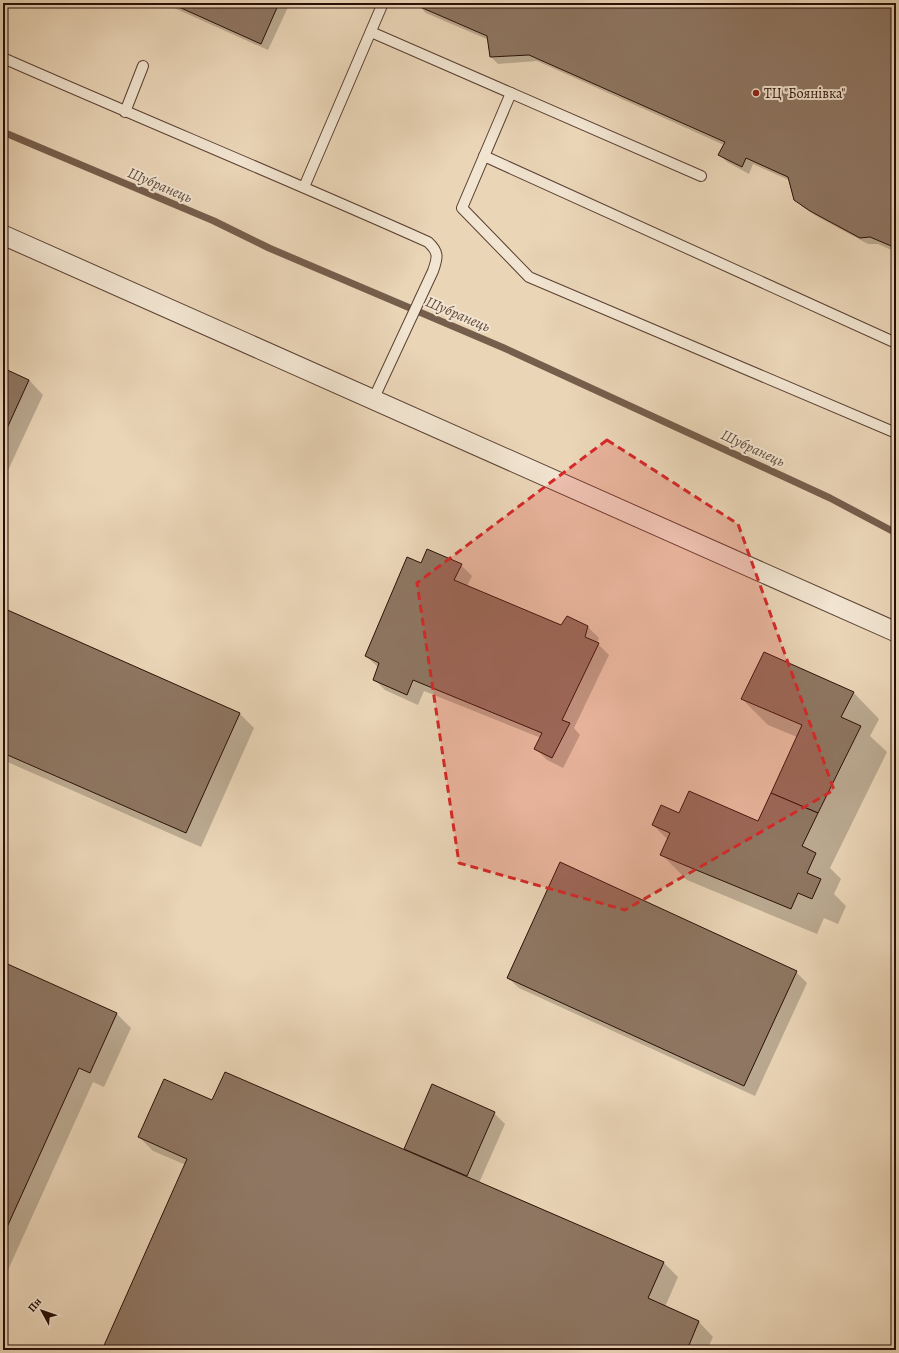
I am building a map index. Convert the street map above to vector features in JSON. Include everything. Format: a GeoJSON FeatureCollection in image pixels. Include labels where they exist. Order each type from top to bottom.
{"type":"FeatureCollection","features":[{"type":"Feature","properties":{"kind":"street"},"geometry":{"type":"LineString","coordinates":[[3,235],[896,632]]}},
{"type":"Feature","properties":{"kind":"lane"},"geometry":{"type":"LineString","coordinates":[[304,187],[383,3]]}},
{"type":"Feature","properties":{"kind":"lane"},"geometry":{"type":"LineString","coordinates":[[371,32],[701,176]]}},
{"type":"Feature","properties":{"kind":"lane"},"geometry":{"type":"LineString","coordinates":[[3,58],[125,112],[304,187],[428,242],[434,248],[437,256],[436,264],[373,400]]}},
{"type":"Feature","properties":{"kind":"lane"},"geometry":{"type":"LineString","coordinates":[[125,112],[144,66]]}},
{"type":"Feature","properties":{"kind":"lane"},"geometry":{"type":"LineString","coordinates":[[510,93],[462,208],[529,277],[896,433]]}},
{"type":"Feature","properties":{"kind":"lane"},"geometry":{"type":"LineString","coordinates":[[484,156],[896,343]]}},
{"type":"Feature","properties":{"kind":"highlighted area"},"geometry":{"type":"Polygon","coordinates":[[[607,440],[738,524],[834,790],[625,910],[459,863],[417,583],[607,440]]]}},
{"type":"Feature","properties":{"kind":"building"},"geometry":{"type":"Polygon","coordinates":[[[170,3],[279,3],[261,44],[170,3]]]}},
{"type":"Feature","properties":{"kind":"building","name":"ТЦ \"Боянівка\""},"geometry":{"type":"Polygon","coordinates":[[[419,3],[896,3],[896,248],[870,237],[860,238],[810,211],[794,200],[788,177],[746,158],[742,167],[718,155],[725,142],[529,55],[490,57],[487,36],[418,6],[419,3]]]}},
{"type":"Feature","properties":{"kind":"building"},"geometry":{"type":"Polygon","coordinates":[[[3,368],[29,380],[3,437],[3,368]]]}},
{"type":"Feature","properties":{"kind":"building"},"geometry":{"type":"Polygon","coordinates":[[[427,549],[462,564],[454,580],[561,625],[567,616],[588,626],[585,637],[599,643],[562,720],[570,723],[552,758],[534,749],[542,733],[413,680],[407,695],[373,680],[379,663],[365,656],[407,557],[421,563],[427,549]]]}},
{"type":"Feature","properties":{"kind":"building"},"geometry":{"type":"Polygon","coordinates":[[[3,608],[240,713],[186,833],[3,753],[3,608]]]}},
{"type":"Feature","properties":{"kind":"building"},"geometry":{"type":"Polygon","coordinates":[[[764,652],[854,692],[841,717],[861,726],[818,813],[771,793],[802,725],[741,699],[764,652]]]}},
{"type":"Feature","properties":{"kind":"building"},"geometry":{"type":"Polygon","coordinates":[[[689,791],[758,821],[771,793],[818,813],[802,846],[816,853],[807,873],[821,879],[812,899],[798,893],[791,909],[660,855],[670,833],[652,825],[661,805],[679,813],[689,791]]]}},
{"type":"Feature","properties":{"kind":"building"},"geometry":{"type":"Polygon","coordinates":[[[560,862],[797,971],[744,1086],[507,978],[560,862]]]}},
{"type":"Feature","properties":{"kind":"building"},"geometry":{"type":"Polygon","coordinates":[[[3,962],[117,1013],[90,1073],[79,1068],[3,1236],[3,962]]]}},
{"type":"Feature","properties":{"kind":"building"},"geometry":{"type":"Polygon","coordinates":[[[225,1072],[664,1262],[648,1298],[699,1321],[687,1350],[102,1350],[187,1159],[138,1137],[164,1079],[212,1100],[225,1072]]]}},
{"type":"Feature","properties":{"kind":"building"},"geometry":{"type":"Polygon","coordinates":[[[432,1084],[495,1112],[467,1176],[404,1149],[432,1084]]]}},
{"type":"Feature","properties":{"kind":"waterway","name":"Шубранець"},"geometry":{"type":"LineString","coordinates":[[3,132],[214,221],[269,248],[504,348],[830,498],[896,533]]}},
{"type":"Feature","properties":{"kind":"place","name":"ТЦ \"Боянівка\""},"geometry":{"type":"Point","coordinates":[756,93]}}]}
